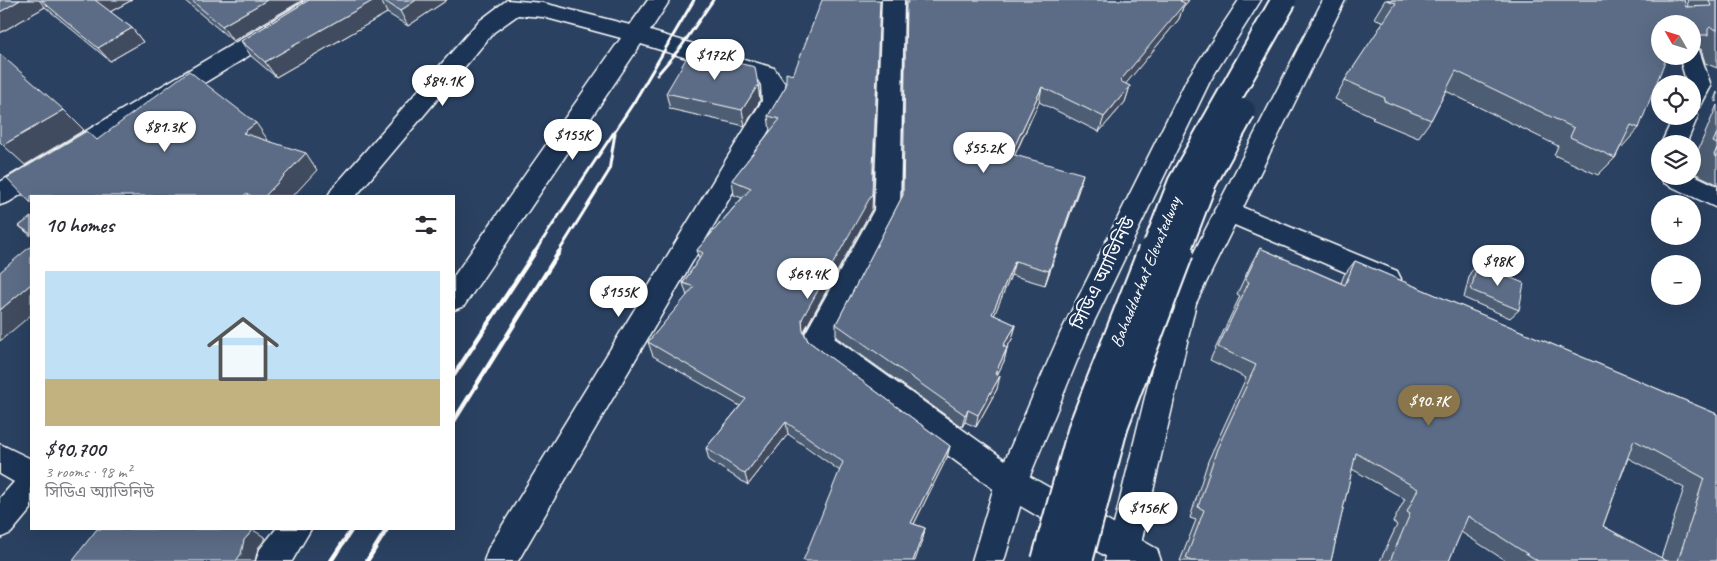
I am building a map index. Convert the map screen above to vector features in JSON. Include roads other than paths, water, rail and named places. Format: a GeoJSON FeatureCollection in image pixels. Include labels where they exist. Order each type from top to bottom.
{"type":"FeatureCollection","features":[{"type":"Feature","properties":{"kind":"main road"},"geometry":{"type":"LineString","coordinates":[[0,195],[324,0]]}},
{"type":"Feature","properties":{"kind":"main road"},"geometry":{"type":"LineString","coordinates":[[455,297],[659,0]]}},
{"type":"Feature","properties":{"kind":"main road"},"geometry":{"type":"LineString","coordinates":[[893,0],[887,210],[819,334],[820,344],[1011,483],[1130,556],[1182,303],[1334,0]]}},
{"type":"Feature","properties":{"kind":"main road","name":"সিডিএ অ্যাভিনিউ"},"geometry":{"type":"LineString","coordinates":[[988,561],[1011,483],[1074,334],[1198,79],[1250,0]]}},
{"type":"Feature","properties":{"kind":"main road","name":"Bahaddarhat Elevatedway"},"geometry":{"type":"LineString","coordinates":[[1046,561],[1084,428],[1180,184],[1284,0]]}},
{"type":"Feature","properties":{"kind":"main road","name":"Bahaddarhat Elevatedway"},"geometry":{"type":"LineString","coordinates":[[1077,561],[1113,424],[1204,182],[1303,0]]}},
{"type":"Feature","properties":{"kind":"main road"},"geometry":{"type":"LineString","coordinates":[[342,195],[486,26],[517,3],[636,35],[766,74],[774,84],[774,101],[500,561]]}},
{"type":"Feature","properties":{"kind":"main road"},"geometry":{"type":"LineString","coordinates":[[1692,185],[1717,198]]}},
{"type":"Feature","properties":{"kind":"main road"},"geometry":{"type":"LineString","coordinates":[[1227,211],[1409,288]]}},
{"type":"Feature","properties":{"kind":"main road"},"geometry":{"type":"LineString","coordinates":[[0,458],[30,474]]}},
{"type":"Feature","properties":{"kind":"main road"},"geometry":{"type":"LineString","coordinates":[[0,522],[30,487]]}},
{"type":"Feature","properties":{"kind":"main road"},"geometry":{"type":"LineString","coordinates":[[272,561],[294,530]]}},
{"type":"Feature","properties":{"kind":"railway"},"geometry":{"type":"LineString","coordinates":[[534,253],[634,102],[694,0]]}},
{"type":"Feature","properties":{"kind":"railway"},"geometry":{"type":"LineString","coordinates":[[657,75],[681,47],[713,0]]}},
{"type":"Feature","properties":{"kind":"railway"},"geometry":{"type":"LineString","coordinates":[[558,253],[609,171],[615,133]]}},
{"type":"Feature","properties":{"kind":"railway"},"geometry":{"type":"LineString","coordinates":[[455,373],[535,252]]}},
{"type":"Feature","properties":{"kind":"railway"},"geometry":{"type":"LineString","coordinates":[[455,419],[559,252]]}},
{"type":"Feature","properties":{"kind":"railway"},"geometry":{"type":"LineString","coordinates":[[331,561],[351,530]]}},
{"type":"Feature","properties":{"kind":"railway"},"geometry":{"type":"LineString","coordinates":[[367,561],[386,530]]}}]}
